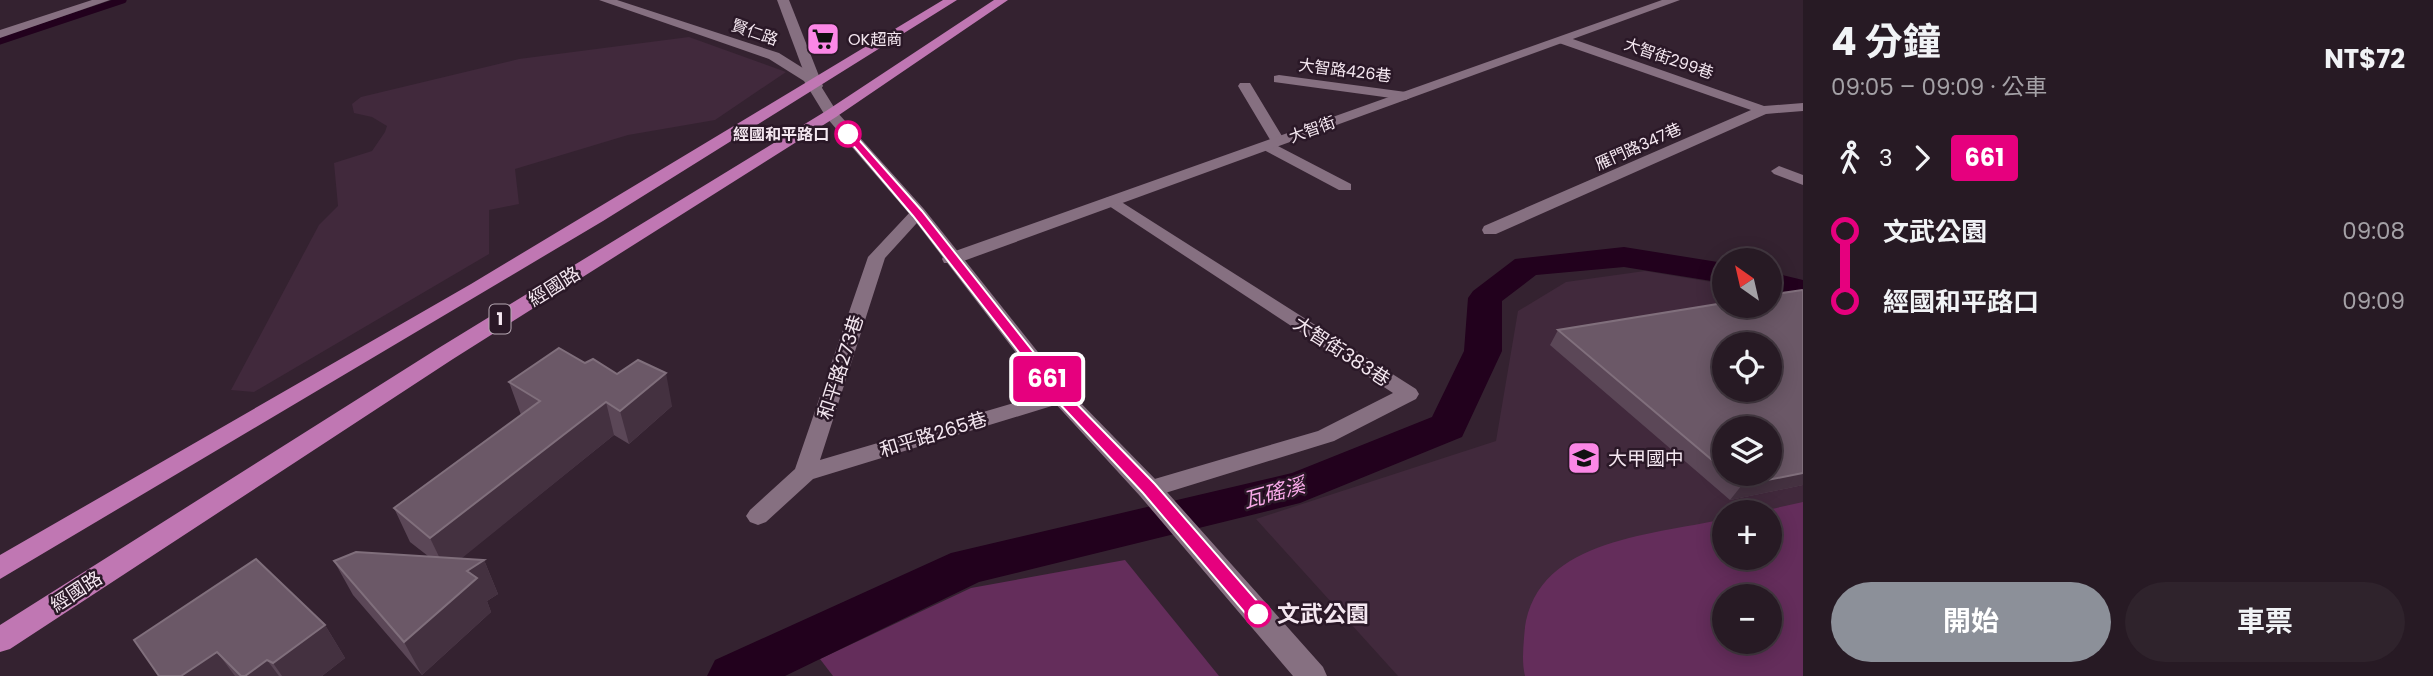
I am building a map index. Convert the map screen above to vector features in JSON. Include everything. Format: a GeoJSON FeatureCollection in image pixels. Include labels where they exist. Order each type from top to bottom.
{"type":"FeatureCollection","features":[{"type":"Feature","properties":{"kind":"main road","name":"經國路"},"geometry":{"type":"LineString","coordinates":[[0,568],[411,328],[816,86],[951,0]]}},
{"type":"Feature","properties":{"kind":"main road","name":"經國路"},"geometry":{"type":"LineString","coordinates":[[0,640],[446,354],[831,114],[1002,0]]}},
{"type":"Feature","properties":{"kind":"street"},"geometry":{"type":"LineString","coordinates":[[0,34],[104,0]]}},
{"type":"Feature","properties":{"kind":"street","name":"賢仁路"},"geometry":{"type":"LineString","coordinates":[[605,0],[774,56],[802,71],[816,86],[831,114],[918,213],[951,259],[1061,396],[1149,489],[1311,676]]}},
{"type":"Feature","properties":{"kind":"street"},"geometry":{"type":"LineString","coordinates":[[783,0],[816,86]]}},
{"type":"Feature","properties":{"kind":"street","name":"大智街"},"geometry":{"type":"LineString","coordinates":[[951,259],[1674,0]]}},
{"type":"Feature","properties":{"kind":"lane","name":"大智街299巷"},"geometry":{"type":"LineString","coordinates":[[1563,40],[1763,110]]}},
{"type":"Feature","properties":{"kind":"lane","name":"大智路426巷"},"geometry":{"type":"LineString","coordinates":[[1279,79],[1406,96]]}},
{"type":"Feature","properties":{"kind":"lane"},"geometry":{"type":"LineString","coordinates":[[1245,86],[1273,144],[1346,187]]}},
{"type":"Feature","properties":{"kind":"lane","name":"雁門路347巷"},"geometry":{"type":"LineString","coordinates":[[1490,230],[1763,110],[1803,107]]}},
{"type":"Feature","properties":{"kind":"lane"},"geometry":{"type":"LineString","coordinates":[[1780,172],[1803,180]]}},
{"type":"Feature","properties":{"kind":"lane","name":"大智街383巷"},"geometry":{"type":"LineString","coordinates":[[1112,201],[1409,394],[1326,436],[1149,489]]}},
{"type":"Feature","properties":{"kind":"lane","name":"和平路273巷"},"geometry":{"type":"LineString","coordinates":[[758,516],[805,473],[877,257],[918,213]]}},
{"type":"Feature","properties":{"kind":"lane","name":"和平路265巷"},"geometry":{"type":"LineString","coordinates":[[805,473],[1061,396]]}},
{"type":"Feature","properties":{"kind":"shaded area"},"geometry":{"type":"Polygon","coordinates":[[[689,37],[786,72],[715,120],[628,135],[515,169],[519,204],[489,210],[489,254],[254,392],[231,390],[319,225],[338,206],[334,163],[372,151],[385,132],[387,126],[372,117],[354,113],[352,104],[361,97],[519,59],[689,37]]]}},
{"type":"Feature","properties":{"kind":"shaded area","name":"大甲國中"},"geometry":{"type":"Polygon","coordinates":[[[1645,271],[1712,282],[1712,318],[1782,318],[1782,293],[1803,296],[1803,676],[1398,676],[1256,519],[1496,441],[1518,311],[1566,282],[1645,271]]]}},
{"type":"Feature","properties":{"kind":"shaded area"},"geometry":{"type":"Polygon","coordinates":[[[1803,502],[1803,676],[1525,676],[1524,638],[1531,605],[1547,580],[1570,561],[1598,548],[1712,521],[1712,570],[1782,570],[1782,507],[1803,502]]]}},
{"type":"Feature","properties":{"kind":"shaded area"},"geometry":{"type":"Polygon","coordinates":[[[1125,560],[1219,676],[833,676],[820,659],[971,588],[1125,560]]]}},
{"type":"Feature","properties":{"kind":"building"},"geometry":{"type":"Polygon","coordinates":[[[1802,290],[1803,473],[1782,477],[1782,416],[1712,416],[1712,460],[1558,330],[1712,305],[1712,318],[1782,318],[1782,293],[1802,290]]]}},
{"type":"Feature","properties":{"kind":"building"},"geometry":{"type":"Polygon","coordinates":[[[559,348],[585,363],[593,359],[617,374],[638,360],[666,373],[620,411],[606,402],[430,538],[394,508],[540,401],[509,382],[559,348]]]}},
{"type":"Feature","properties":{"kind":"building"},"geometry":{"type":"Polygon","coordinates":[[[356,552],[484,560],[467,571],[477,578],[404,642],[334,561],[356,552]]]}},
{"type":"Feature","properties":{"kind":"building"},"geometry":{"type":"Polygon","coordinates":[[[256,559],[325,625],[273,663],[267,660],[245,676],[241,676],[217,652],[181,676],[159,676],[134,640],[256,559]]]}},
{"type":"Feature","properties":{"kind":"waterway"},"geometry":{"type":"LineString","coordinates":[[0,41],[123,0]]}},
{"type":"Feature","properties":{"kind":"waterway","name":"瓦磘溪"},"geometry":{"type":"LineString","coordinates":[[733,676],[968,566],[1300,487],[1448,427],[1483,351],[1485,298],[1527,266],[1624,257],[1712,271]]}},
{"type":"Feature","properties":{"kind":"waterway","name":"瓦磘溪"},"geometry":{"type":"LineString","coordinates":[[1782,285],[1803,290]]}},
{"type":"Feature","properties":{"kind":"bus line","name":"661"},"geometry":{"type":"LineString","coordinates":[[848,134],[918,213],[951,259],[1061,396],[1149,489],[1258,614]]}},
{"type":"Feature","properties":{"kind":"place","name":"OK超商"},"geometry":{"type":"Point","coordinates":[823,39]}},
{"type":"Feature","properties":{"kind":"place","name":"經國和平路口"},"geometry":{"type":"Point","coordinates":[848,134]}},
{"type":"Feature","properties":{"kind":"place","name":"大甲國中"},"geometry":{"type":"Point","coordinates":[1584,458]}},
{"type":"Feature","properties":{"kind":"place","name":"文武公園"},"geometry":{"type":"Point","coordinates":[1258,614]}}]}
